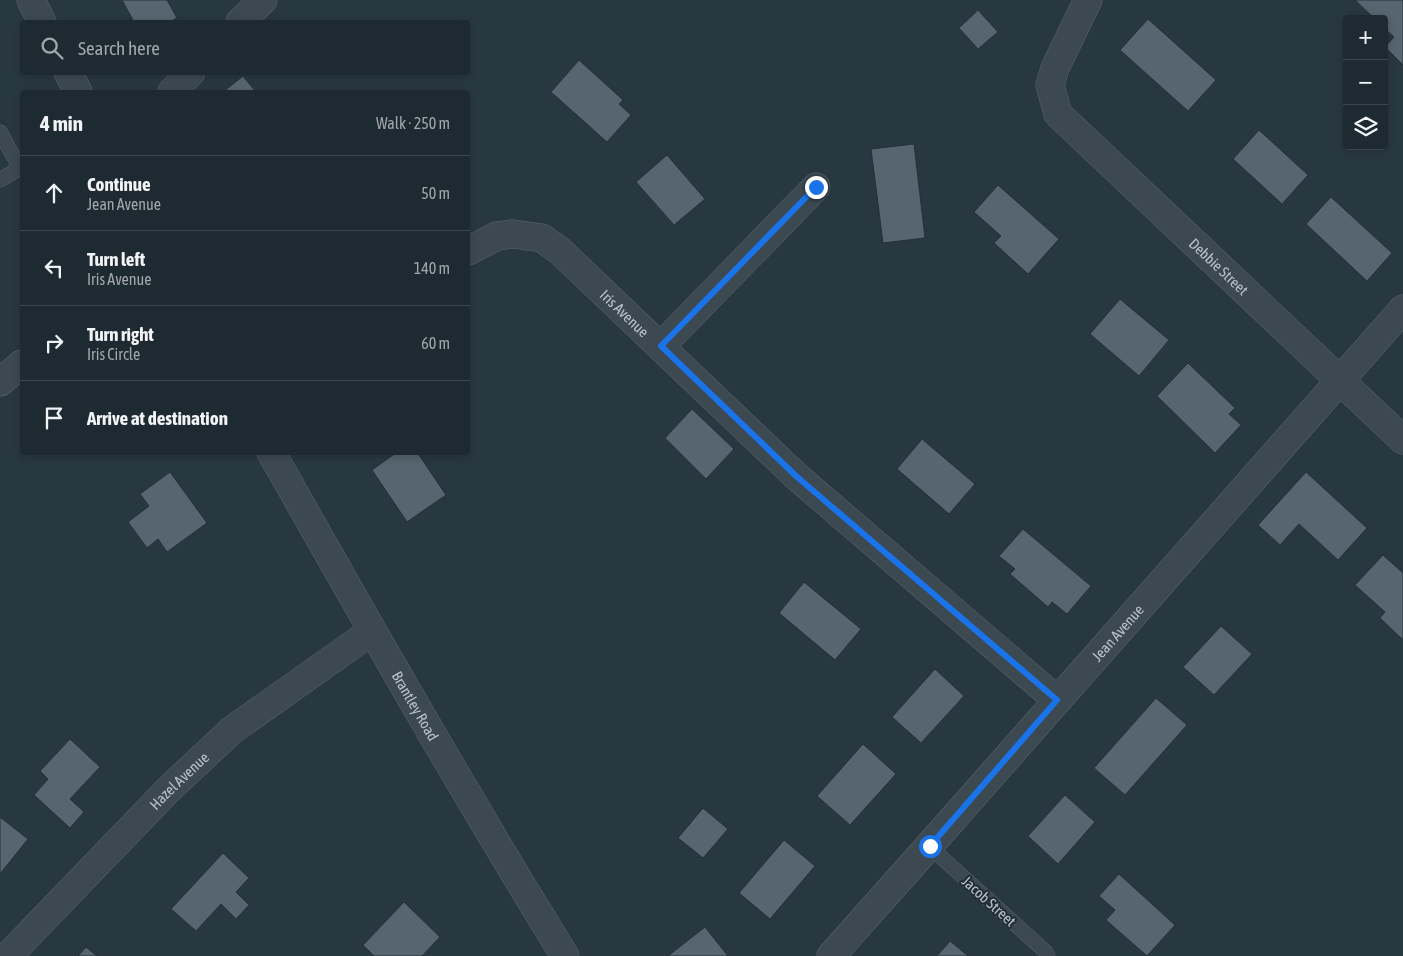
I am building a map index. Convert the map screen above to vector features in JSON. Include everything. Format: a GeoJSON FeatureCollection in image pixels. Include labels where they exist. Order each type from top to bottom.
{"type":"FeatureCollection","features":[{"type":"Feature","properties":{"kind":"street"},"geometry":{"type":"LineString","coordinates":[[31,0],[41,20]]}},
{"type":"Feature","properties":{"kind":"street"},"geometry":{"type":"LineString","coordinates":[[242,20],[263,0]]}},
{"type":"Feature","properties":{"kind":"street","name":"Debbie Street"},"geometry":{"type":"LineString","coordinates":[[1088,0],[1055,68],[1050,85],[1058,114],[1403,440]]}},
{"type":"Feature","properties":{"kind":"street"},"geometry":{"type":"LineString","coordinates":[[70,75],[77,90]]}},
{"type":"Feature","properties":{"kind":"street"},"geometry":{"type":"LineString","coordinates":[[174,90],[188,75]]}},
{"type":"Feature","properties":{"kind":"street"},"geometry":{"type":"LineString","coordinates":[[661,346],[816,187]]}},
{"type":"Feature","properties":{"kind":"street","name":"Iris Avenue"},"geometry":{"type":"LineString","coordinates":[[470,250],[497,236],[514,234],[542,238],[560,251],[796,476],[1057,700]]}},
{"type":"Feature","properties":{"kind":"street","name":"Jean Avenue"},"geometry":{"type":"LineString","coordinates":[[831,956],[1403,309]]}},
{"type":"Feature","properties":{"kind":"street"},"geometry":{"type":"LineString","coordinates":[[0,382],[20,366]]}},
{"type":"Feature","properties":{"kind":"street","name":"Brantley Road"},"geometry":{"type":"LineString","coordinates":[[273,455],[372,631],[565,956]]}},
{"type":"Feature","properties":{"kind":"street","name":"Hazel Avenue"},"geometry":{"type":"LineString","coordinates":[[8,956],[168,790],[232,730],[372,631]]}},
{"type":"Feature","properties":{"kind":"lane"},"geometry":{"type":"LineString","coordinates":[[0,132],[20,168],[0,180]]}},
{"type":"Feature","properties":{"kind":"lane","name":"Jacob Street"},"geometry":{"type":"LineString","coordinates":[[930,846],[1046,952],[1048,956]]}},
{"type":"Feature","properties":{"kind":"building"},"geometry":{"type":"Polygon","coordinates":[[[122,0],[167,0],[177,18],[174,20],[133,20],[122,0]]]}},
{"type":"Feature","properties":{"kind":"building"},"geometry":{"type":"Polygon","coordinates":[[[1403,0],[1403,65],[1388,50],[1388,44],[1394,37],[1388,32],[1388,15],[1371,15],[1356,1],[1403,0]]]}},
{"type":"Feature","properties":{"kind":"building"},"geometry":{"type":"Polygon","coordinates":[[[978,10],[998,32],[978,49],[959,28],[978,10]]]}},
{"type":"Feature","properties":{"kind":"building"},"geometry":{"type":"Polygon","coordinates":[[[1148,19],[1216,80],[1188,111],[1120,50],[1148,19]]]}},
{"type":"Feature","properties":{"kind":"building"},"geometry":{"type":"Polygon","coordinates":[[[579,60],[623,100],[619,104],[631,115],[607,142],[551,92],[579,60]]]}},
{"type":"Feature","properties":{"kind":"building"},"geometry":{"type":"Polygon","coordinates":[[[243,76],[254,90],[226,90],[243,76]]]}},
{"type":"Feature","properties":{"kind":"building"},"geometry":{"type":"Polygon","coordinates":[[[1259,130],[1308,175],[1282,204],[1233,159],[1259,130]]]}},
{"type":"Feature","properties":{"kind":"building"},"geometry":{"type":"Polygon","coordinates":[[[914,144],[925,238],[883,243],[871,149],[914,144]]]}},
{"type":"Feature","properties":{"kind":"building"},"geometry":{"type":"Polygon","coordinates":[[[667,155],[705,199],[674,225],[636,182],[667,155]]]}},
{"type":"Feature","properties":{"kind":"building"},"geometry":{"type":"Polygon","coordinates":[[[998,185],[1059,239],[1028,274],[994,243],[1001,236],[974,212],[998,185]]]}},
{"type":"Feature","properties":{"kind":"building"},"geometry":{"type":"Polygon","coordinates":[[[1331,197],[1392,253],[1367,281],[1306,224],[1331,197]]]}},
{"type":"Feature","properties":{"kind":"building"},"geometry":{"type":"Polygon","coordinates":[[[1120,299],[1169,340],[1139,376],[1090,334],[1120,299]]]}},
{"type":"Feature","properties":{"kind":"building"},"geometry":{"type":"Polygon","coordinates":[[[1188,363],[1235,408],[1229,414],[1241,425],[1215,453],[1157,396],[1188,363]]]}},
{"type":"Feature","properties":{"kind":"building"},"geometry":{"type":"Polygon","coordinates":[[[692,409],[734,449],[706,479],[665,438],[692,409]]]}},
{"type":"Feature","properties":{"kind":"building"},"geometry":{"type":"Polygon","coordinates":[[[922,439],[975,484],[949,514],[897,469],[922,439]]]}},
{"type":"Feature","properties":{"kind":"building"},"geometry":{"type":"Polygon","coordinates":[[[393,455],[419,455],[446,495],[407,522],[372,470],[393,455]]]}},
{"type":"Feature","properties":{"kind":"building"},"geometry":{"type":"Polygon","coordinates":[[[170,472],[207,523],[167,552],[158,539],[147,548],[128,522],[149,506],[140,494],[170,472]]]}},
{"type":"Feature","properties":{"kind":"building"},"geometry":{"type":"Polygon","coordinates":[[[1306,472],[1367,528],[1338,560],[1299,524],[1280,545],[1258,525],[1306,472]]]}},
{"type":"Feature","properties":{"kind":"building"},"geometry":{"type":"Polygon","coordinates":[[[1023,529],[1091,586],[1067,614],[1052,602],[1048,607],[1010,574],[1015,569],[999,556],[1023,529]]]}},
{"type":"Feature","properties":{"kind":"building"},"geometry":{"type":"Polygon","coordinates":[[[1383,555],[1403,573],[1403,640],[1380,618],[1385,612],[1355,585],[1383,555]]]}},
{"type":"Feature","properties":{"kind":"building"},"geometry":{"type":"Polygon","coordinates":[[[804,582],[861,629],[835,660],[779,613],[804,582]]]}},
{"type":"Feature","properties":{"kind":"building"},"geometry":{"type":"Polygon","coordinates":[[[1221,626],[1252,654],[1214,695],[1183,667],[1221,626]]]}},
{"type":"Feature","properties":{"kind":"building"},"geometry":{"type":"Polygon","coordinates":[[[935,669],[964,696],[921,743],[892,717],[935,669]]]}},
{"type":"Feature","properties":{"kind":"building"},"geometry":{"type":"Polygon","coordinates":[[[1156,698],[1187,725],[1125,795],[1094,768],[1156,698]]]}},
{"type":"Feature","properties":{"kind":"building"},"geometry":{"type":"Polygon","coordinates":[[[70,739],[100,767],[70,799],[84,812],[70,828],[34,795],[48,779],[40,771],[70,739]]]}},
{"type":"Feature","properties":{"kind":"building"},"geometry":{"type":"Polygon","coordinates":[[[863,744],[896,774],[850,825],[817,796],[863,744]]]}},
{"type":"Feature","properties":{"kind":"building"},"geometry":{"type":"Polygon","coordinates":[[[1065,795],[1095,822],[1058,864],[1028,836],[1065,795]]]}},
{"type":"Feature","properties":{"kind":"building"},"geometry":{"type":"Polygon","coordinates":[[[703,808],[728,829],[703,858],[678,838],[703,808]]]}},
{"type":"Feature","properties":{"kind":"building"},"geometry":{"type":"Polygon","coordinates":[[[0,817],[28,839],[0,874],[0,817]]]}},
{"type":"Feature","properties":{"kind":"building"},"geometry":{"type":"Polygon","coordinates":[[[784,840],[815,866],[770,919],[739,893],[784,840]]]}},
{"type":"Feature","properties":{"kind":"building"},"geometry":{"type":"Polygon","coordinates":[[[223,853],[249,878],[236,892],[249,905],[236,919],[221,904],[196,931],[171,909],[223,853]]]}},
{"type":"Feature","properties":{"kind":"building"},"geometry":{"type":"Polygon","coordinates":[[[1119,874],[1175,925],[1147,956],[1106,920],[1115,910],[1099,896],[1119,874]]]}},
{"type":"Feature","properties":{"kind":"building"},"geometry":{"type":"Polygon","coordinates":[[[404,902],[440,937],[422,956],[374,956],[363,945],[404,902]]]}},
{"type":"Feature","properties":{"kind":"building"},"geometry":{"type":"Polygon","coordinates":[[[705,927],[728,956],[668,956],[705,927]]]}},
{"type":"Feature","properties":{"kind":"building"},"geometry":{"type":"Polygon","coordinates":[[[950,941],[968,956],[937,956],[950,941]]]}},
{"type":"Feature","properties":{"kind":"building"},"geometry":{"type":"Polygon","coordinates":[[[86,947],[97,956],[78,956],[86,947]]]}},
{"type":"Feature","properties":{"kind":"route"},"geometry":{"type":"LineString","coordinates":[[816,187],[661,346],[796,476],[1057,700],[930,846]]}}]}
